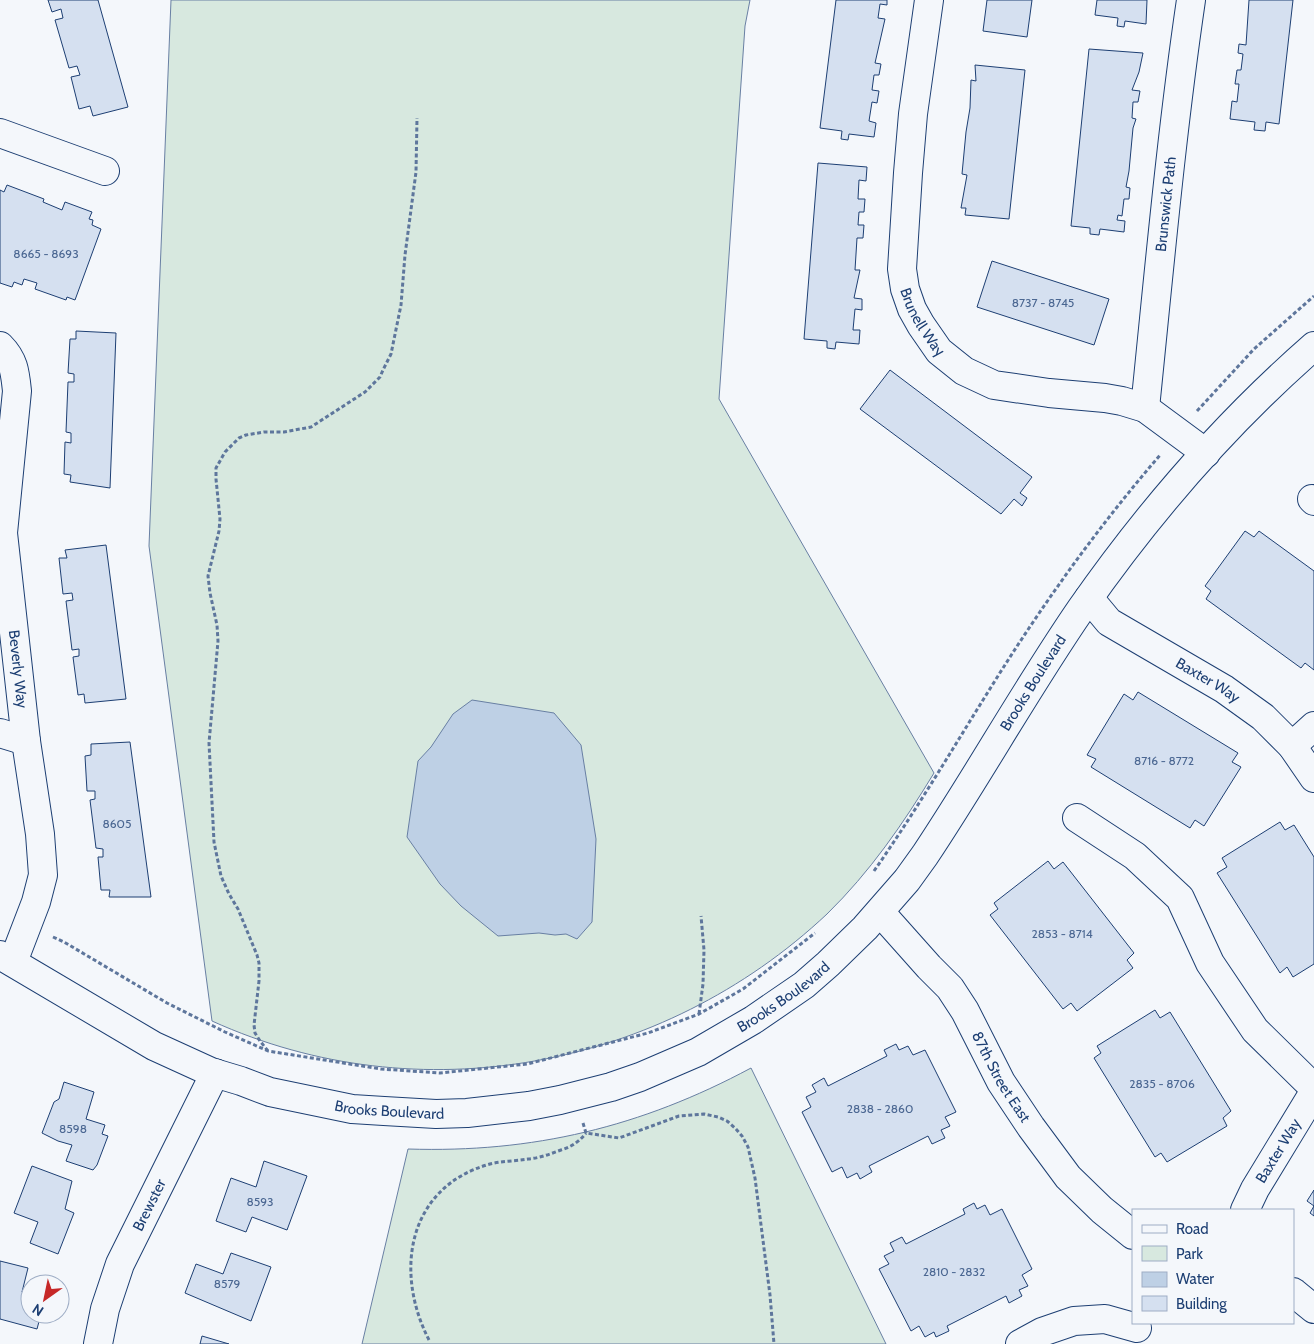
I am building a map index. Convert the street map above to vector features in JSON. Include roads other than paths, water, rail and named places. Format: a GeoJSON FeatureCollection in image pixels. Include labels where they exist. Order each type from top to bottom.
{"type":"FeatureCollection","features":[{"type":"Feature","properties":{"kind":"street","name":"Brunell Way"},"geometry":{"type":"LineString","coordinates":[[928,0],[913,114],[902,269],[905,289],[912,309],[921,325],[939,350],[964,371],[994,385],[1049,393],[1105,398],[1145,408],[1206,453]]}},
{"type":"Feature","properties":{"kind":"street","name":"Brunswick Path"},"geometry":{"type":"LineString","coordinates":[[1145,408],[1163,227],[1183,52],[1191,0]]}},
{"type":"Feature","properties":{"kind":"street"},"geometry":{"type":"LineString","coordinates":[[0,133],[105,171]]}},
{"type":"Feature","properties":{"kind":"street","name":"Beverly Way"},"geometry":{"type":"LineString","coordinates":[[0,346],[8,354],[15,371],[16,391],[1,532],[26,741],[40,834],[43,875],[36,902],[27,924],[6,959]]}},
{"type":"Feature","properties":{"kind":"street","name":"Brooks Boulevard"},"geometry":{"type":"LineString","coordinates":[[6,959],[154,1046],[211,1072],[270,1092],[352,1109],[436,1114],[467,1113],[529,1106],[560,1100],[640,1077],[698,1052],[753,1020],[804,985],[866,928],[880,912],[907,880],[939,833],[1089,598],[1146,523],[1197,462],[1250,406],[1314,346]]}},
{"type":"Feature","properties":{"kind":"street","name":"Baxter Way"},"geometry":{"type":"LineString","coordinates":[[1089,598],[1109,622],[1224,689],[1263,717],[1292,746],[1314,778]]}},
{"type":"Feature","properties":{"kind":"street"},"geometry":{"type":"LineString","coordinates":[[1292,746],[1314,726]]}},
{"type":"Feature","properties":{"kind":"street"},"geometry":{"type":"LineString","coordinates":[[0,732],[26,741]]}},
{"type":"Feature","properties":{"kind":"street"},"geometry":{"type":"LineString","coordinates":[[1077,818],[1136,856],[1180,898],[1210,963],[1255,1030],[1314,1088]]}},
{"type":"Feature","properties":{"kind":"street","name":"87th Street East"},"geometry":{"type":"LineString","coordinates":[[880,912],[950,988],[965,1011],[1001,1082],[1030,1127],[1068,1178],[1102,1210],[1132,1233]]}},
{"type":"Feature","properties":{"kind":"street","name":"Brewster"},"geometry":{"type":"LineString","coordinates":[[98,1344],[105,1309],[120,1264],[215,1073]]}},
{"type":"Feature","properties":{"kind":"street","name":"Baxter Way"},"geometry":{"type":"LineString","coordinates":[[1246,1209],[1314,1092]]}},
{"type":"Feature","properties":{"kind":"street"},"geometry":{"type":"LineString","coordinates":[[1294,1293],[1314,1309]]}},
{"type":"Feature","properties":{"kind":"street"},"geometry":{"type":"LineString","coordinates":[[1020,1344],[1042,1332],[1074,1321],[1105,1319],[1136,1332]]}},
{"type":"Feature","properties":{"kind":"water"},"geometry":{"type":"Polygon","coordinates":[[[472,700],[554,713],[581,745],[596,839],[592,922],[577,939],[566,934],[539,933],[498,936],[461,906],[440,884],[407,837],[418,761],[431,747],[453,714],[472,700]]]}}]}
